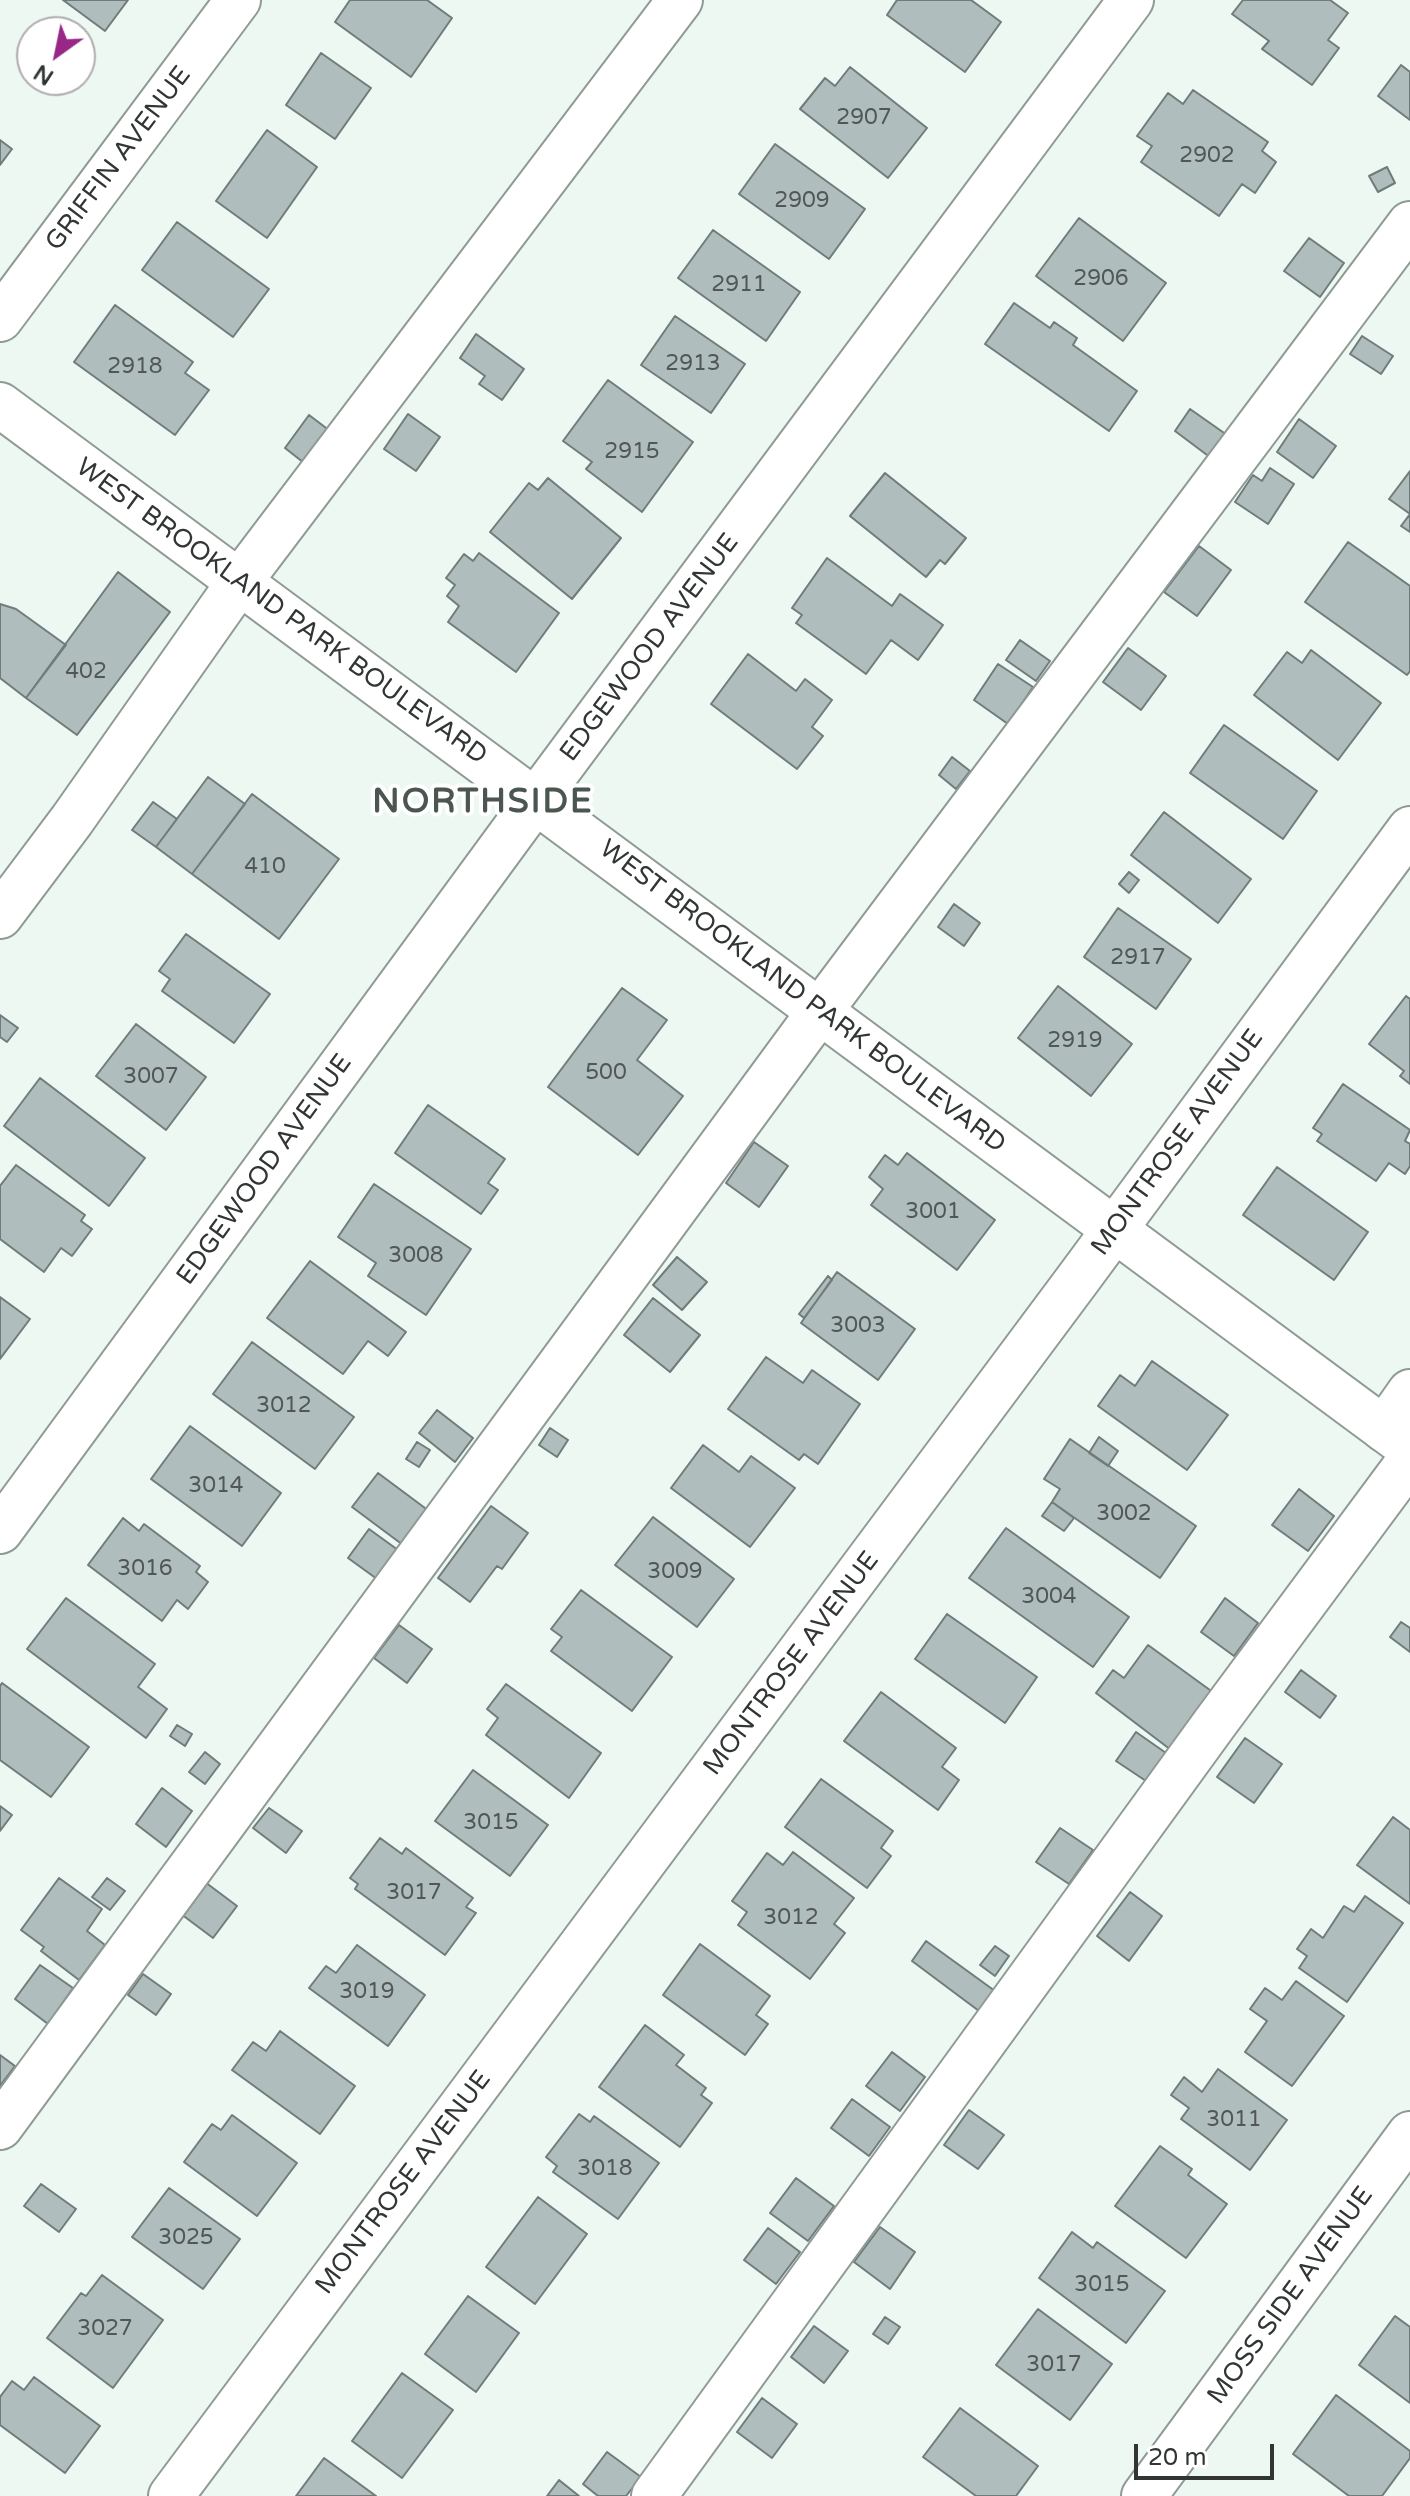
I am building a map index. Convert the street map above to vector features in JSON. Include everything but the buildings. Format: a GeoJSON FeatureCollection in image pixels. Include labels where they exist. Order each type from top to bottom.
{"type":"FeatureCollection","features":[{"type":"Feature","properties":{"kind":"street","name":"GRIFFIN AVENUE"},"geometry":{"type":"LineString","coordinates":[[0,319],[238,0]]}},
{"type":"Feature","properties":{"kind":"street"},"geometry":{"type":"LineString","coordinates":[[0,916],[72,820],[240,581],[680,0]]}},
{"type":"Feature","properties":{"kind":"street","name":"EDGEWOOD AVENUE"},"geometry":{"type":"LineString","coordinates":[[0,1531],[536,800],[1131,0]]}},
{"type":"Feature","properties":{"kind":"street"},"geometry":{"type":"LineString","coordinates":[[0,2127],[820,1011],[1410,224]]}},
{"type":"Feature","properties":{"kind":"street","name":"WEST BROOKLAND PARK BOULEVARD"},"geometry":{"type":"LineString","coordinates":[[0,405],[1401,1445]]}},
{"type":"Feature","properties":{"kind":"street","name":"MONTROSE AVENUE"},"geometry":{"type":"LineString","coordinates":[[171,2496],[1115,1230],[1410,829]]}},
{"type":"Feature","properties":{"kind":"street"},"geometry":{"type":"LineString","coordinates":[[654,2496],[1206,1736],[1401,1445],[1410,1392]]}},
{"type":"Feature","properties":{"kind":"street","name":"MOSS SIDE AVENUE"},"geometry":{"type":"LineString","coordinates":[[1144,2496],[1410,2134]]}},
{"type":"Feature","properties":{"kind":"district","name":"NORTHSIDE"},"geometry":{"type":"Point","coordinates":[483,803]}}]}
